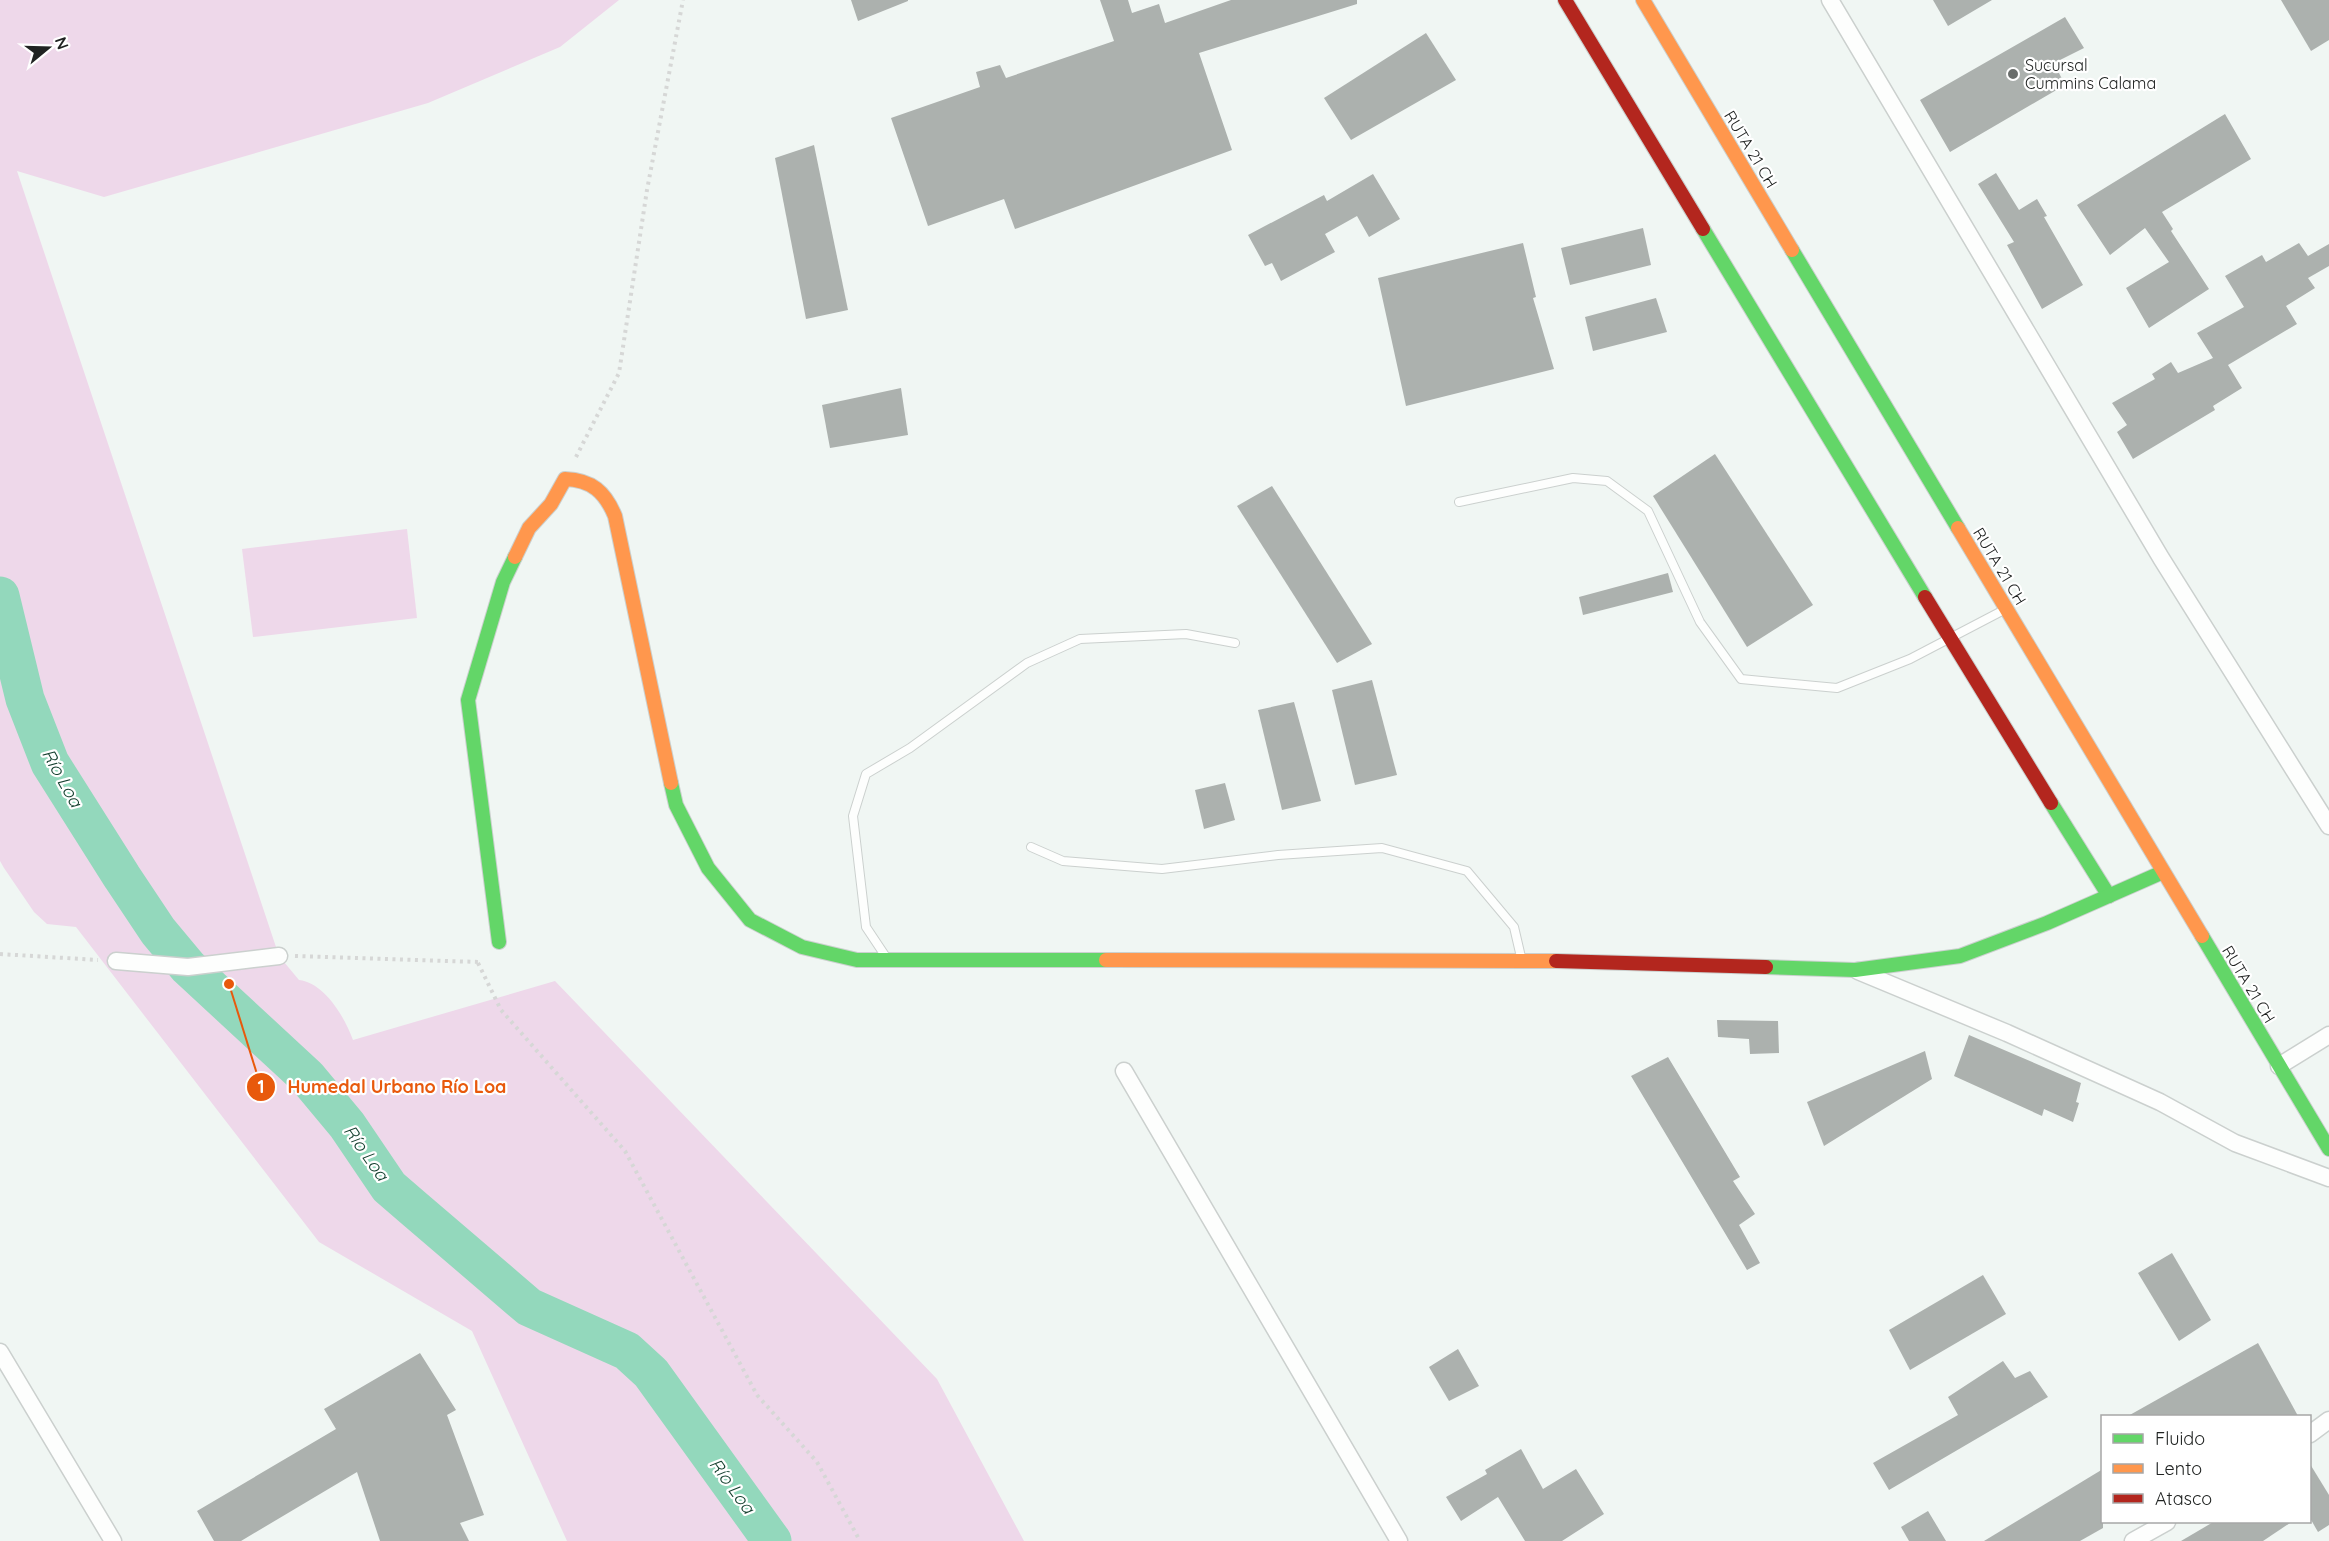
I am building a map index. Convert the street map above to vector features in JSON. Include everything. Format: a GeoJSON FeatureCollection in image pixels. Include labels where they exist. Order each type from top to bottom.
{"type":"FeatureCollection","features":[{"type":"Feature","properties":{"kind":"main road"},"geometry":{"type":"LineString","coordinates":[[1565,0],[1950,638],[2109,896]]}},
{"type":"Feature","properties":{"kind":"main road","name":"RUTA 21 CH"},"geometry":{"type":"LineString","coordinates":[[1644,0],[2329,1149]]}},
{"type":"Feature","properties":{"kind":"main road"},"geometry":{"type":"LineString","coordinates":[[499,942],[468,700],[503,582],[529,528],[551,504],[565,479],[580,479],[594,486],[608,497],[615,516],[676,806],[708,868],[750,920],[802,947],[857,960],[1522,960],[1855,970],[1960,956],[2047,923],[2163,872]]}},
{"type":"Feature","properties":{"kind":"street"},"geometry":{"type":"LineString","coordinates":[[1830,0],[2161,558],[2329,826]]}},
{"type":"Feature","properties":{"kind":"street"},"geometry":{"type":"LineString","coordinates":[[116,961],[188,968],[279,956]]}},
{"type":"Feature","properties":{"kind":"street"},"geometry":{"type":"LineString","coordinates":[[1855,970],[2007,1033],[2160,1102],[2235,1143],[2329,1178]]}},
{"type":"Feature","properties":{"kind":"street"},"geometry":{"type":"LineString","coordinates":[[2279,1066],[2329,1035]]}},
{"type":"Feature","properties":{"kind":"street"},"geometry":{"type":"LineString","coordinates":[[1124,1071],[1399,1541]]}},
{"type":"Feature","properties":{"kind":"street"},"geometry":{"type":"LineString","coordinates":[[0,1352],[113,1541]]}},
{"type":"Feature","properties":{"kind":"street"},"geometry":{"type":"LineString","coordinates":[[2311,1433],[2329,1420]]}},
{"type":"Feature","properties":{"kind":"street"},"geometry":{"type":"LineString","coordinates":[[2133,1541],[2164,1523]]}},
{"type":"Feature","properties":{"kind":"lane"},"geometry":{"type":"LineString","coordinates":[[1459,502],[1574,478],[1607,481],[1648,511],[1700,622],[1741,679],[1837,688],[1910,659],[2006,609]]}},
{"type":"Feature","properties":{"kind":"lane"},"geometry":{"type":"LineString","coordinates":[[888,960],[866,927],[853,816],[866,774],[910,748],[1027,663],[1080,639],[1186,634],[1235,643]]}},
{"type":"Feature","properties":{"kind":"lane"},"geometry":{"type":"LineString","coordinates":[[1031,847],[1063,861],[1162,869],[1278,855],[1382,848],[1467,871],[1514,927],[1522,960]]}},
{"type":"Feature","properties":{"kind":"path"},"geometry":{"type":"LineString","coordinates":[[565,479],[619,374],[647,190],[683,0]]}},
{"type":"Feature","properties":{"kind":"path"},"geometry":{"type":"LineString","coordinates":[[279,956],[478,963],[499,942]]}},
{"type":"Feature","properties":{"kind":"path"},"geometry":{"type":"LineString","coordinates":[[0,954],[116,961]]}},
{"type":"Feature","properties":{"kind":"path"},"geometry":{"type":"LineString","coordinates":[[478,963],[501,1010],[625,1151],[757,1395],[817,1462],[860,1541]]}},
{"type":"Feature","properties":{"kind":"shaded area"},"geometry":{"type":"Polygon","coordinates":[[[0,0],[619,0],[560,47],[428,103],[104,197],[17,171],[279,956],[299,980],[317,988],[333,1003],[353,1040],[555,981],[937,1379],[1024,1541],[567,1541],[472,1331],[319,1242],[76,927],[47,924],[34,912],[4,868],[0,861],[0,0]]]}},
{"type":"Feature","properties":{"kind":"shaded area"},"geometry":{"type":"Polygon","coordinates":[[[407,529],[417,618],[253,637],[242,549],[407,529]]]}},
{"type":"Feature","properties":{"kind":"building"},"geometry":{"type":"Polygon","coordinates":[[[851,0],[908,0],[908,1],[858,21],[851,0]]]}},
{"type":"Feature","properties":{"kind":"building"},"geometry":{"type":"Polygon","coordinates":[[[1100,0],[1128,0],[1132,13],[1159,4],[1165,23],[1231,0],[1357,0],[1357,4],[1199,53],[1232,150],[1015,229],[1004,199],[928,226],[891,118],[980,87],[976,72],[1000,65],[1006,78],[1114,41],[1100,0]]]}},
{"type":"Feature","properties":{"kind":"building"},"geometry":{"type":"Polygon","coordinates":[[[1933,0],[1992,0],[1948,26],[1933,0]]]}},
{"type":"Feature","properties":{"kind":"building"},"geometry":{"type":"Polygon","coordinates":[[[2281,0],[2329,0],[2329,40],[2311,51],[2281,0]]]}},
{"type":"Feature","properties":{"kind":"building","name":"Sucursal Cummins Calama"},"geometry":{"type":"Polygon","coordinates":[[[2065,17],[2084,48],[2054,63],[2065,85],[1950,152],[1920,100],[2065,17]]]}},
{"type":"Feature","properties":{"kind":"building"},"geometry":{"type":"Polygon","coordinates":[[[1426,33],[1456,80],[1351,140],[1324,98],[1426,33]]]}},
{"type":"Feature","properties":{"kind":"building"},"geometry":{"type":"Polygon","coordinates":[[[2225,114],[2251,159],[2162,212],[2173,229],[2171,231],[2209,289],[2149,328],[2126,288],[2169,262],[2145,228],[2110,255],[2077,205],[2225,114]]]}},
{"type":"Feature","properties":{"kind":"building"},"geometry":{"type":"Polygon","coordinates":[[[814,145],[848,310],[806,319],[775,158],[814,145]]]}},
{"type":"Feature","properties":{"kind":"building"},"geometry":{"type":"Polygon","coordinates":[[[1996,173],[2019,210],[2037,199],[2047,216],[2044,217],[2083,285],[2042,309],[2007,245],[2014,242],[1978,184],[1996,173]]]}},
{"type":"Feature","properties":{"kind":"building"},"geometry":{"type":"Polygon","coordinates":[[[1373,174],[1400,219],[1369,237],[1357,216],[1325,234],[1335,252],[1281,281],[1272,263],[1265,266],[1248,235],[1324,195],[1327,201],[1373,174]]]}},
{"type":"Feature","properties":{"kind":"building"},"geometry":{"type":"Polygon","coordinates":[[[1643,228],[1651,265],[1570,285],[1561,248],[1643,228]]]}},
{"type":"Feature","properties":{"kind":"building"},"geometry":{"type":"Polygon","coordinates":[[[1523,243],[1536,297],[1533,298],[1554,369],[1406,406],[1378,278],[1523,243]]]}},
{"type":"Feature","properties":{"kind":"building"},"geometry":{"type":"Polygon","coordinates":[[[2299,243],[2308,256],[2329,244],[2329,266],[2308,278],[2315,288],[2286,306],[2297,324],[2228,365],[2242,388],[2213,406],[2215,410],[2133,459],[2117,432],[2127,425],[2112,403],[2155,379],[2152,374],[2171,362],[2178,373],[2213,358],[2197,333],[2244,307],[2225,276],[2262,255],[2266,262],[2299,243]]]}},
{"type":"Feature","properties":{"kind":"building"},"geometry":{"type":"Polygon","coordinates":[[[1656,298],[1667,332],[1593,351],[1585,317],[1656,298]]]}},
{"type":"Feature","properties":{"kind":"building"},"geometry":{"type":"Polygon","coordinates":[[[901,388],[908,435],[830,448],[822,405],[901,388]]]}},
{"type":"Feature","properties":{"kind":"building"},"geometry":{"type":"Polygon","coordinates":[[[1715,454],[1813,605],[1747,647],[1653,496],[1715,454]]]}},
{"type":"Feature","properties":{"kind":"building"},"geometry":{"type":"Polygon","coordinates":[[[1272,486],[1372,644],[1337,663],[1237,506],[1272,486]]]}},
{"type":"Feature","properties":{"kind":"building"},"geometry":{"type":"Polygon","coordinates":[[[1668,573],[1673,592],[1583,615],[1579,597],[1668,573]]]}},
{"type":"Feature","properties":{"kind":"building"},"geometry":{"type":"Polygon","coordinates":[[[1372,680],[1397,775],[1355,785],[1332,690],[1372,680]]]}},
{"type":"Feature","properties":{"kind":"building"},"geometry":{"type":"Polygon","coordinates":[[[1294,702],[1321,801],[1282,810],[1258,710],[1294,702]]]}},
{"type":"Feature","properties":{"kind":"building"},"geometry":{"type":"Polygon","coordinates":[[[1225,783],[1235,820],[1204,829],[1195,790],[1225,783]]]}},
{"type":"Feature","properties":{"kind":"building"},"geometry":{"type":"Polygon","coordinates":[[[1717,1020],[1778,1021],[1779,1053],[1750,1054],[1749,1039],[1718,1037],[1717,1020]]]}},
{"type":"Feature","properties":{"kind":"building"},"geometry":{"type":"Polygon","coordinates":[[[1969,1035],[2081,1083],[2076,1102],[2079,1103],[2073,1122],[2044,1109],[2042,1116],[1954,1076],[1969,1035]]]}},
{"type":"Feature","properties":{"kind":"building"},"geometry":{"type":"Polygon","coordinates":[[[1925,1051],[1932,1079],[1824,1146],[1807,1102],[1925,1051]]]}},
{"type":"Feature","properties":{"kind":"building"},"geometry":{"type":"Polygon","coordinates":[[[1668,1057],[1740,1177],[1733,1181],[1755,1214],[1739,1225],[1760,1263],[1747,1270],[1631,1076],[1668,1057]]]}},
{"type":"Feature","properties":{"kind":"building"},"geometry":{"type":"Polygon","coordinates":[[[2172,1253],[2211,1320],[2179,1341],[2138,1273],[2172,1253]]]}},
{"type":"Feature","properties":{"kind":"building"},"geometry":{"type":"Polygon","coordinates":[[[1983,1275],[2006,1314],[1910,1370],[1889,1330],[1983,1275]]]}},
{"type":"Feature","properties":{"kind":"building"},"geometry":{"type":"Polygon","coordinates":[[[2258,1343],[2297,1415],[2130,1415],[2258,1343]]]}},
{"type":"Feature","properties":{"kind":"building"},"geometry":{"type":"Polygon","coordinates":[[[1458,1349],[1479,1386],[1449,1401],[1429,1367],[1458,1349]]]}},
{"type":"Feature","properties":{"kind":"building"},"geometry":{"type":"Polygon","coordinates":[[[420,1353],[456,1410],[447,1415],[484,1515],[460,1523],[469,1541],[380,1541],[357,1472],[241,1541],[214,1541],[197,1511],[336,1429],[324,1409],[420,1353]]]}},
{"type":"Feature","properties":{"kind":"building"},"geometry":{"type":"Polygon","coordinates":[[[2003,1361],[2015,1378],[2030,1371],[2048,1397],[1889,1490],[1873,1463],[1958,1415],[1948,1397],[2003,1361]]]}},
{"type":"Feature","properties":{"kind":"building"},"geometry":{"type":"Polygon","coordinates":[[[1521,1449],[1543,1489],[1576,1469],[1604,1514],[1562,1541],[1525,1541],[1498,1497],[1461,1521],[1446,1497],[1487,1474],[1485,1470],[1521,1449]]]}},
{"type":"Feature","properties":{"kind":"building"},"geometry":{"type":"Polygon","coordinates":[[[2311,1466],[2329,1495],[2329,1525],[2318,1532],[2311,1520],[2311,1466]]]}},
{"type":"Feature","properties":{"kind":"building"},"geometry":{"type":"Polygon","coordinates":[[[2101,1470],[2101,1523],[2103,1523],[2103,1528],[2080,1541],[1984,1541],[2101,1470]]]}},
{"type":"Feature","properties":{"kind":"building"},"geometry":{"type":"Polygon","coordinates":[[[1928,1511],[1946,1541],[1909,1541],[1901,1527],[1928,1511]]]}},
{"type":"Feature","properties":{"kind":"building"},"geometry":{"type":"Polygon","coordinates":[[[2212,1523],[2290,1523],[2263,1541],[2181,1541],[2212,1523]]]}},
{"type":"Feature","properties":{"kind":"waterway","name":"Río Loa"},"geometry":{"type":"LineString","coordinates":[[0,596],[25,699],[50,763],[158,931],[188,967],[307,1077],[347,1125],[389,1187],[529,1307],[627,1351],[651,1373],[772,1541]]}},
{"type":"Feature","properties":{"kind":"traffic: fast"},"geometry":{"type":"LineString","coordinates":[[1703,229],[1925,597]]}},
{"type":"Feature","properties":{"kind":"traffic: fast"},"geometry":{"type":"LineString","coordinates":[[1792,250],[1958,528]]}},
{"type":"Feature","properties":{"kind":"traffic: fast"},"geometry":{"type":"LineString","coordinates":[[499,942],[468,700],[503,582],[515,557]]}},
{"type":"Feature","properties":{"kind":"traffic: fast"},"geometry":{"type":"LineString","coordinates":[[671,783],[676,805],[708,868],[750,920],[802,947],[857,960],[1106,960]]}},
{"type":"Feature","properties":{"kind":"traffic: fast"},"geometry":{"type":"LineString","coordinates":[[2051,803],[2109,896]]}},
{"type":"Feature","properties":{"kind":"traffic: fast"},"geometry":{"type":"LineString","coordinates":[[1766,967],[1855,970],[1960,956],[2047,923],[2163,872]]}},
{"type":"Feature","properties":{"kind":"traffic: fast"},"geometry":{"type":"LineString","coordinates":[[2202,936],[2329,1149]]}},
{"type":"Feature","properties":{"kind":"traffic: slow"},"geometry":{"type":"LineString","coordinates":[[1643,0],[1792,250]]}},
{"type":"Feature","properties":{"kind":"traffic: slow"},"geometry":{"type":"LineString","coordinates":[[515,557],[529,528],[551,504],[565,479],[590,485],[607,500],[615,516],[671,783]]}},
{"type":"Feature","properties":{"kind":"traffic: slow"},"geometry":{"type":"LineString","coordinates":[[1958,528],[2202,936]]}},
{"type":"Feature","properties":{"kind":"traffic: slow"},"geometry":{"type":"LineString","coordinates":[[1106,960],[1556,961]]}},
{"type":"Feature","properties":{"kind":"traffic: jam"},"geometry":{"type":"LineString","coordinates":[[1565,0],[1703,229]]}},
{"type":"Feature","properties":{"kind":"traffic: jam"},"geometry":{"type":"LineString","coordinates":[[1925,597],[2051,803]]}},
{"type":"Feature","properties":{"kind":"traffic: jam"},"geometry":{"type":"LineString","coordinates":[[1556,961],[1766,967]]}},
{"type":"Feature","properties":{"kind":"place","name":"Sucursal Cummins Calama"},"geometry":{"type":"Point","coordinates":[2013,74]}},
{"type":"Feature","properties":{"kind":"place","name":"Humedal Urbano Río Loa"},"geometry":{"type":"Point","coordinates":[229,984]}}]}
